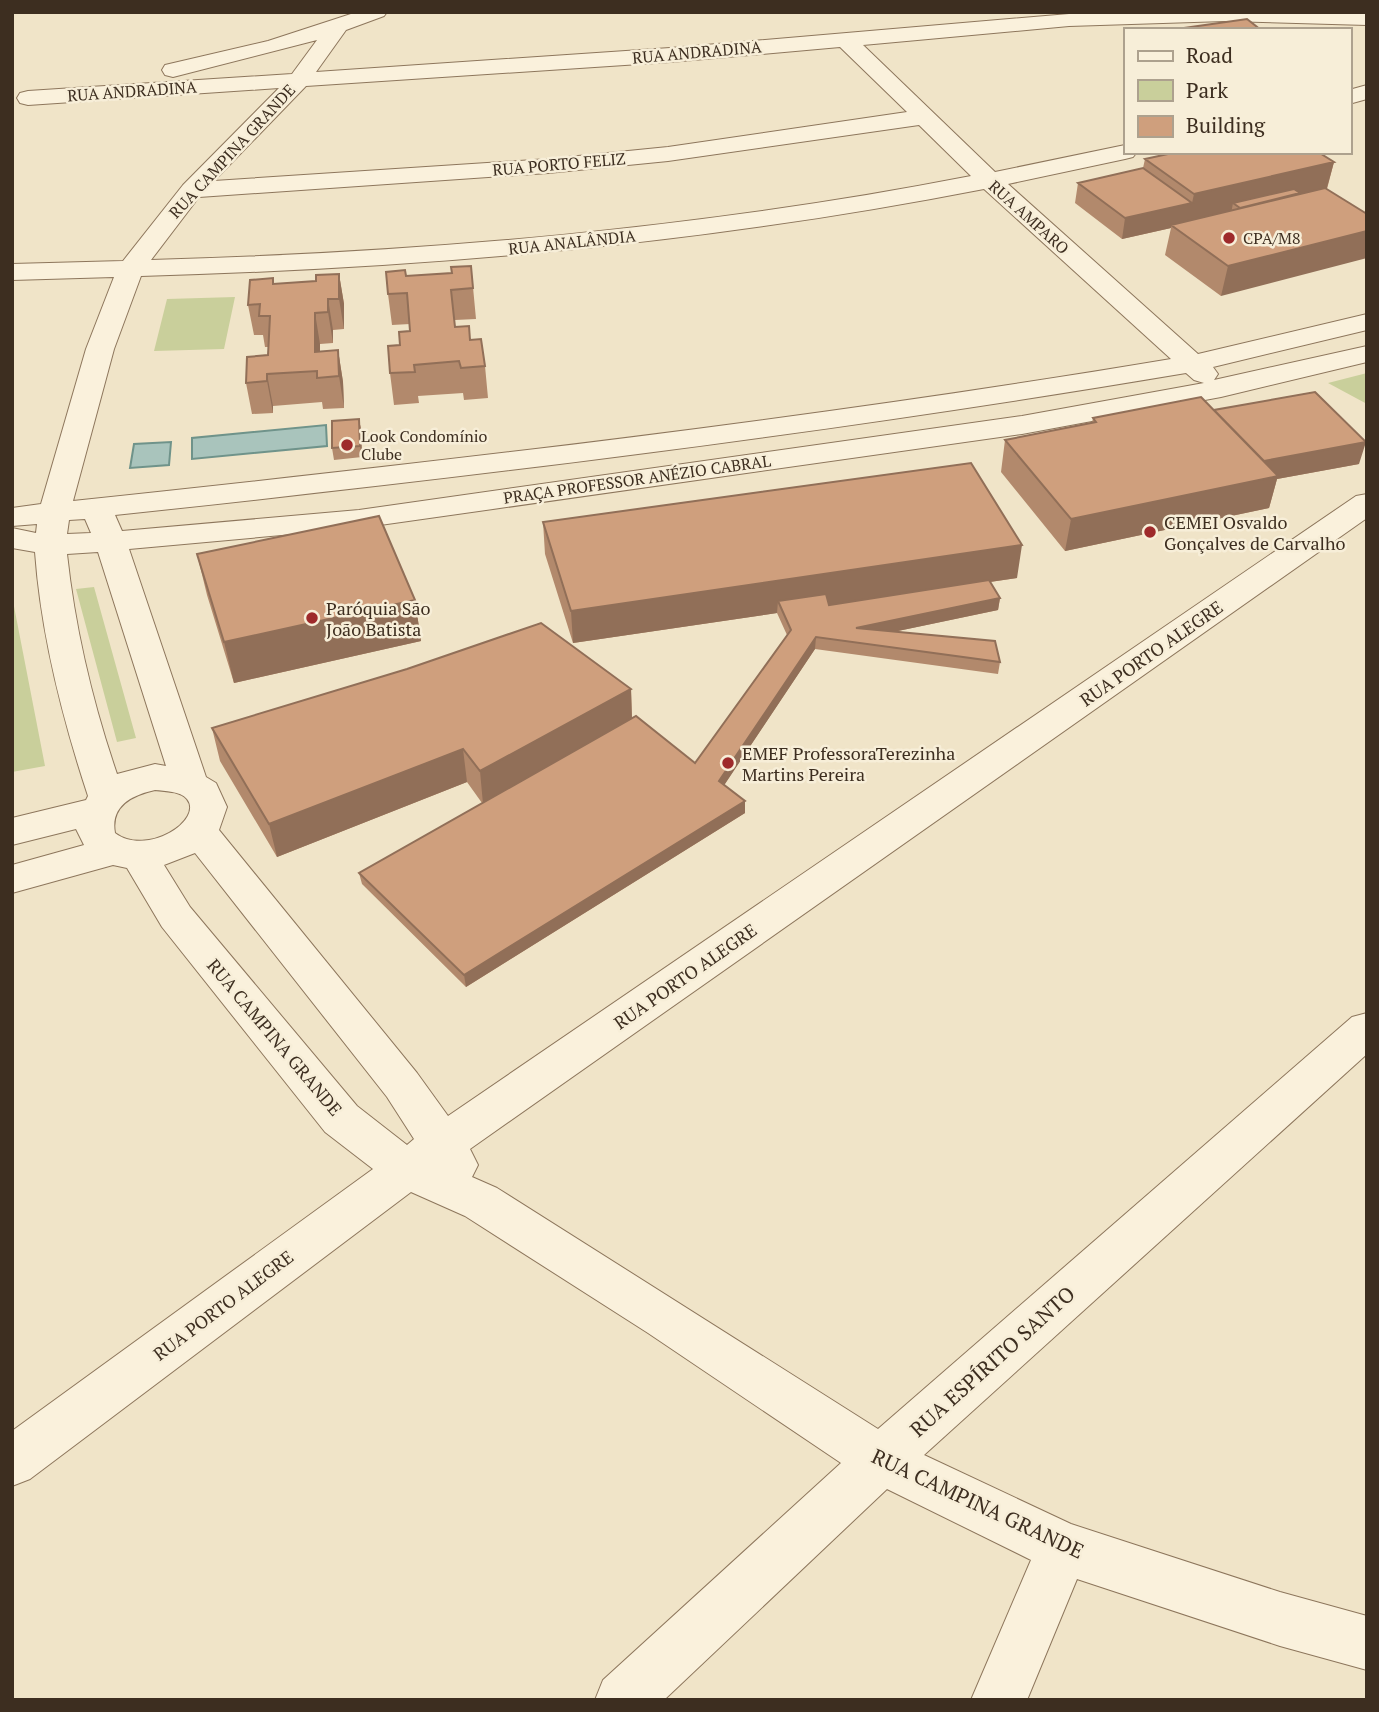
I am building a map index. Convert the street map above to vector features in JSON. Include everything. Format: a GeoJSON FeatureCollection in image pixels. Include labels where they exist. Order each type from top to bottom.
{"type":"FeatureCollection","features":[{"type":"Feature","properties":{"kind":"street"},"geometry":{"type":"LineString","coordinates":[[20,99],[233,57],[337,28],[377,12]]}},
{"type":"Feature","properties":{"kind":"street","name":"RUA ANDRADINA"},"geometry":{"type":"LineString","coordinates":[[20,99],[670,55],[1151,16],[1367,19]]}},
{"type":"Feature","properties":{"kind":"street","name":"RUA CAMPINA GRANDE"},"geometry":{"type":"LineString","coordinates":[[102,804],[55,599],[52,528],[100,349],[131,268],[192,190],[298,81],[337,28]]}},
{"type":"Feature","properties":{"kind":"street","name":"RUA AMPARO"},"geometry":{"type":"LineString","coordinates":[[845,39],[990,181],[1191,364],[1221,388]]}},
{"type":"Feature","properties":{"kind":"street","name":"RUA PORTO FELIZ"},"geometry":{"type":"LineString","coordinates":[[192,190],[521,168],[668,155],[923,117]]}},
{"type":"Feature","properties":{"kind":"street","name":"RUA ANALÂNDIA"},"geometry":{"type":"LineString","coordinates":[[12,272],[362,260],[535,246],[681,230],[990,181],[1124,152]]}},
{"type":"Feature","properties":{"kind":"street","name":"PRAÇA PROFESSOR ANÉZIO CABRAL"},"geometry":{"type":"LineString","coordinates":[[52,528],[97,506],[366,479],[971,401],[1191,364],[1367,322]]}},
{"type":"Feature","properties":{"kind":"street","name":"PRAÇA PROFESSOR ANÉZIO CABRAL"},"geometry":{"type":"LineString","coordinates":[[52,528],[109,540],[189,536],[359,519],[1022,425],[1221,388],[1367,354]]}},
{"type":"Feature","properties":{"kind":"street"},"geometry":{"type":"LineString","coordinates":[[67,475],[97,506],[188,781]]}},
{"type":"Feature","properties":{"kind":"street","name":"RUA PORTO ALEGRE"},"geometry":{"type":"LineString","coordinates":[[12,1462],[424,1156],[1367,503]]}},
{"type":"Feature","properties":{"kind":"street"},"geometry":{"type":"LineString","coordinates":[[12,517],[52,528]]}},
{"type":"Feature","properties":{"kind":"street"},"geometry":{"type":"LineString","coordinates":[[12,538],[52,528]]}},
{"type":"Feature","properties":{"kind":"street"},"geometry":{"type":"LineString","coordinates":[[12,879],[126,854],[173,850],[199,832],[209,809],[207,798],[200,788],[188,781],[155,777],[120,788],[102,804],[93,822],[95,834],[102,844],[126,854]]}},
{"type":"Feature","properties":{"kind":"street"},"geometry":{"type":"LineString","coordinates":[[12,832],[102,804]]}},
{"type":"Feature","properties":{"kind":"street"},"geometry":{"type":"LineString","coordinates":[[199,832],[402,1085],[424,1156]]}},
{"type":"Feature","properties":{"kind":"street","name":"RUA CAMPINA GRANDE"},"geometry":{"type":"LineString","coordinates":[[126,854],[341,1119],[424,1156],[481,1202],[665,1318],[881,1460],[1063,1548],[1280,1619],[1367,1643]]}},
{"type":"Feature","properties":{"kind":"street","name":"RUA ESPÍRITO SANTO"},"geometry":{"type":"LineString","coordinates":[[623,1700],[881,1460],[1367,1029]]}},
{"type":"Feature","properties":{"kind":"street"},"geometry":{"type":"LineString","coordinates":[[999,1700],[1063,1548]]}},
{"type":"Feature","properties":{"kind":"green space"},"geometry":{"type":"Polygon","coordinates":[[[235,297],[224,349],[154,351],[167,299],[235,297]]]}},
{"type":"Feature","properties":{"kind":"green space"},"geometry":{"type":"Polygon","coordinates":[[[1367,373],[1367,404],[1328,383],[1367,373]]]}},
{"type":"Feature","properties":{"kind":"green space"},"geometry":{"type":"Polygon","coordinates":[[[94,587],[136,738],[117,742],[76,589],[94,587]]]}},
{"type":"Feature","properties":{"kind":"green space"},"geometry":{"type":"Polygon","coordinates":[[[12,596],[45,766],[12,772],[12,596]]]}},
{"type":"Feature","properties":{"kind":"water"},"geometry":{"type":"Polygon","coordinates":[[[326,425],[327,446],[192,459],[192,438],[326,425]]]}},
{"type":"Feature","properties":{"kind":"water"},"geometry":{"type":"Polygon","coordinates":[[[171,442],[169,465],[130,468],[134,444],[171,442]]]}},
{"type":"Feature","properties":{"kind":"building"},"geometry":{"type":"Polygon","coordinates":[[[1247,19],[1258,28],[1184,28],[1247,19]]]}},
{"type":"Feature","properties":{"kind":"building"},"geometry":{"type":"Polygon","coordinates":[[[1168,154],[1321,154],[1334,162],[1194,194],[1145,159],[1168,154]]]}},
{"type":"Feature","properties":{"kind":"building"},"geometry":{"type":"Polygon","coordinates":[[[1143,168],[1192,203],[1125,218],[1078,183],[1143,168]]]}},
{"type":"Feature","properties":{"kind":"building"},"geometry":{"type":"Polygon","coordinates":[[[1325,188],[1367,214],[1367,231],[1228,266],[1171,225],[1325,188]]]}},
{"type":"Feature","properties":{"kind":"building"},"geometry":{"type":"Polygon","coordinates":[[[1294,189],[1300,193],[1240,208],[1233,203],[1294,189]]]}},
{"type":"Feature","properties":{"kind":"building"},"geometry":{"type":"Polygon","coordinates":[[[471,266],[473,288],[451,290],[455,327],[469,326],[470,340],[481,339],[485,366],[461,368],[459,361],[414,365],[415,372],[390,373],[388,346],[400,345],[399,332],[410,331],[407,293],[388,294],[386,272],[405,270],[406,276],[452,273],[451,267],[471,266]]]}},
{"type":"Feature","properties":{"kind":"building"},"geometry":{"type":"Polygon","coordinates":[[[339,274],[339,299],[328,299],[328,312],[315,313],[315,352],[338,350],[339,376],[317,378],[317,371],[267,374],[267,381],[246,383],[247,357],[268,355],[270,316],[259,316],[260,304],[248,305],[250,280],[273,278],[273,284],[316,281],[316,275],[339,274]]]}},
{"type":"Feature","properties":{"kind":"building"},"geometry":{"type":"Polygon","coordinates":[[[1315,392],[1366,442],[1264,461],[1214,410],[1315,392]]]}},
{"type":"Feature","properties":{"kind":"building"},"geometry":{"type":"Polygon","coordinates":[[[1201,397],[1278,476],[1071,519],[1005,440],[1096,422],[1093,418],[1201,397]]]}},
{"type":"Feature","properties":{"kind":"building"},"geometry":{"type":"Polygon","coordinates":[[[359,419],[360,446],[332,448],[332,421],[359,419]]]}},
{"type":"Feature","properties":{"kind":"building"},"geometry":{"type":"Polygon","coordinates":[[[971,463],[1022,545],[571,611],[543,522],[971,463]]]}},
{"type":"Feature","properties":{"kind":"building"},"geometry":{"type":"Polygon","coordinates":[[[379,516],[415,600],[224,642],[197,554],[379,516]]]}},
{"type":"Feature","properties":{"kind":"building"},"geometry":{"type":"Polygon","coordinates":[[[989,580],[1000,598],[856,628],[995,641],[1000,662],[816,637],[719,781],[745,801],[464,975],[359,873],[636,716],[695,763],[791,630],[778,601],[826,594],[829,605],[989,580]]]}},
{"type":"Feature","properties":{"kind":"building"},"geometry":{"type":"Polygon","coordinates":[[[541,623],[631,689],[480,771],[463,749],[269,824],[212,728],[407,669],[541,623]]]}},
{"type":"Feature","properties":{"kind":"place","name":"CPA/M8"},"geometry":{"type":"Point","coordinates":[1229,238]}},
{"type":"Feature","properties":{"kind":"place","name":"Look Condomínio Clube"},"geometry":{"type":"Point","coordinates":[347,445]}},
{"type":"Feature","properties":{"kind":"place","name":"CEMEI Osvaldo Gonçalves de Carvalho"},"geometry":{"type":"Point","coordinates":[1150,532]}},
{"type":"Feature","properties":{"kind":"place","name":"Paróquia São João Batista"},"geometry":{"type":"Point","coordinates":[312,618]}},
{"type":"Feature","properties":{"kind":"place","name":"EMEF ProfessoraTerezinha Martins Pereira"},"geometry":{"type":"Point","coordinates":[728,763]}}]}
